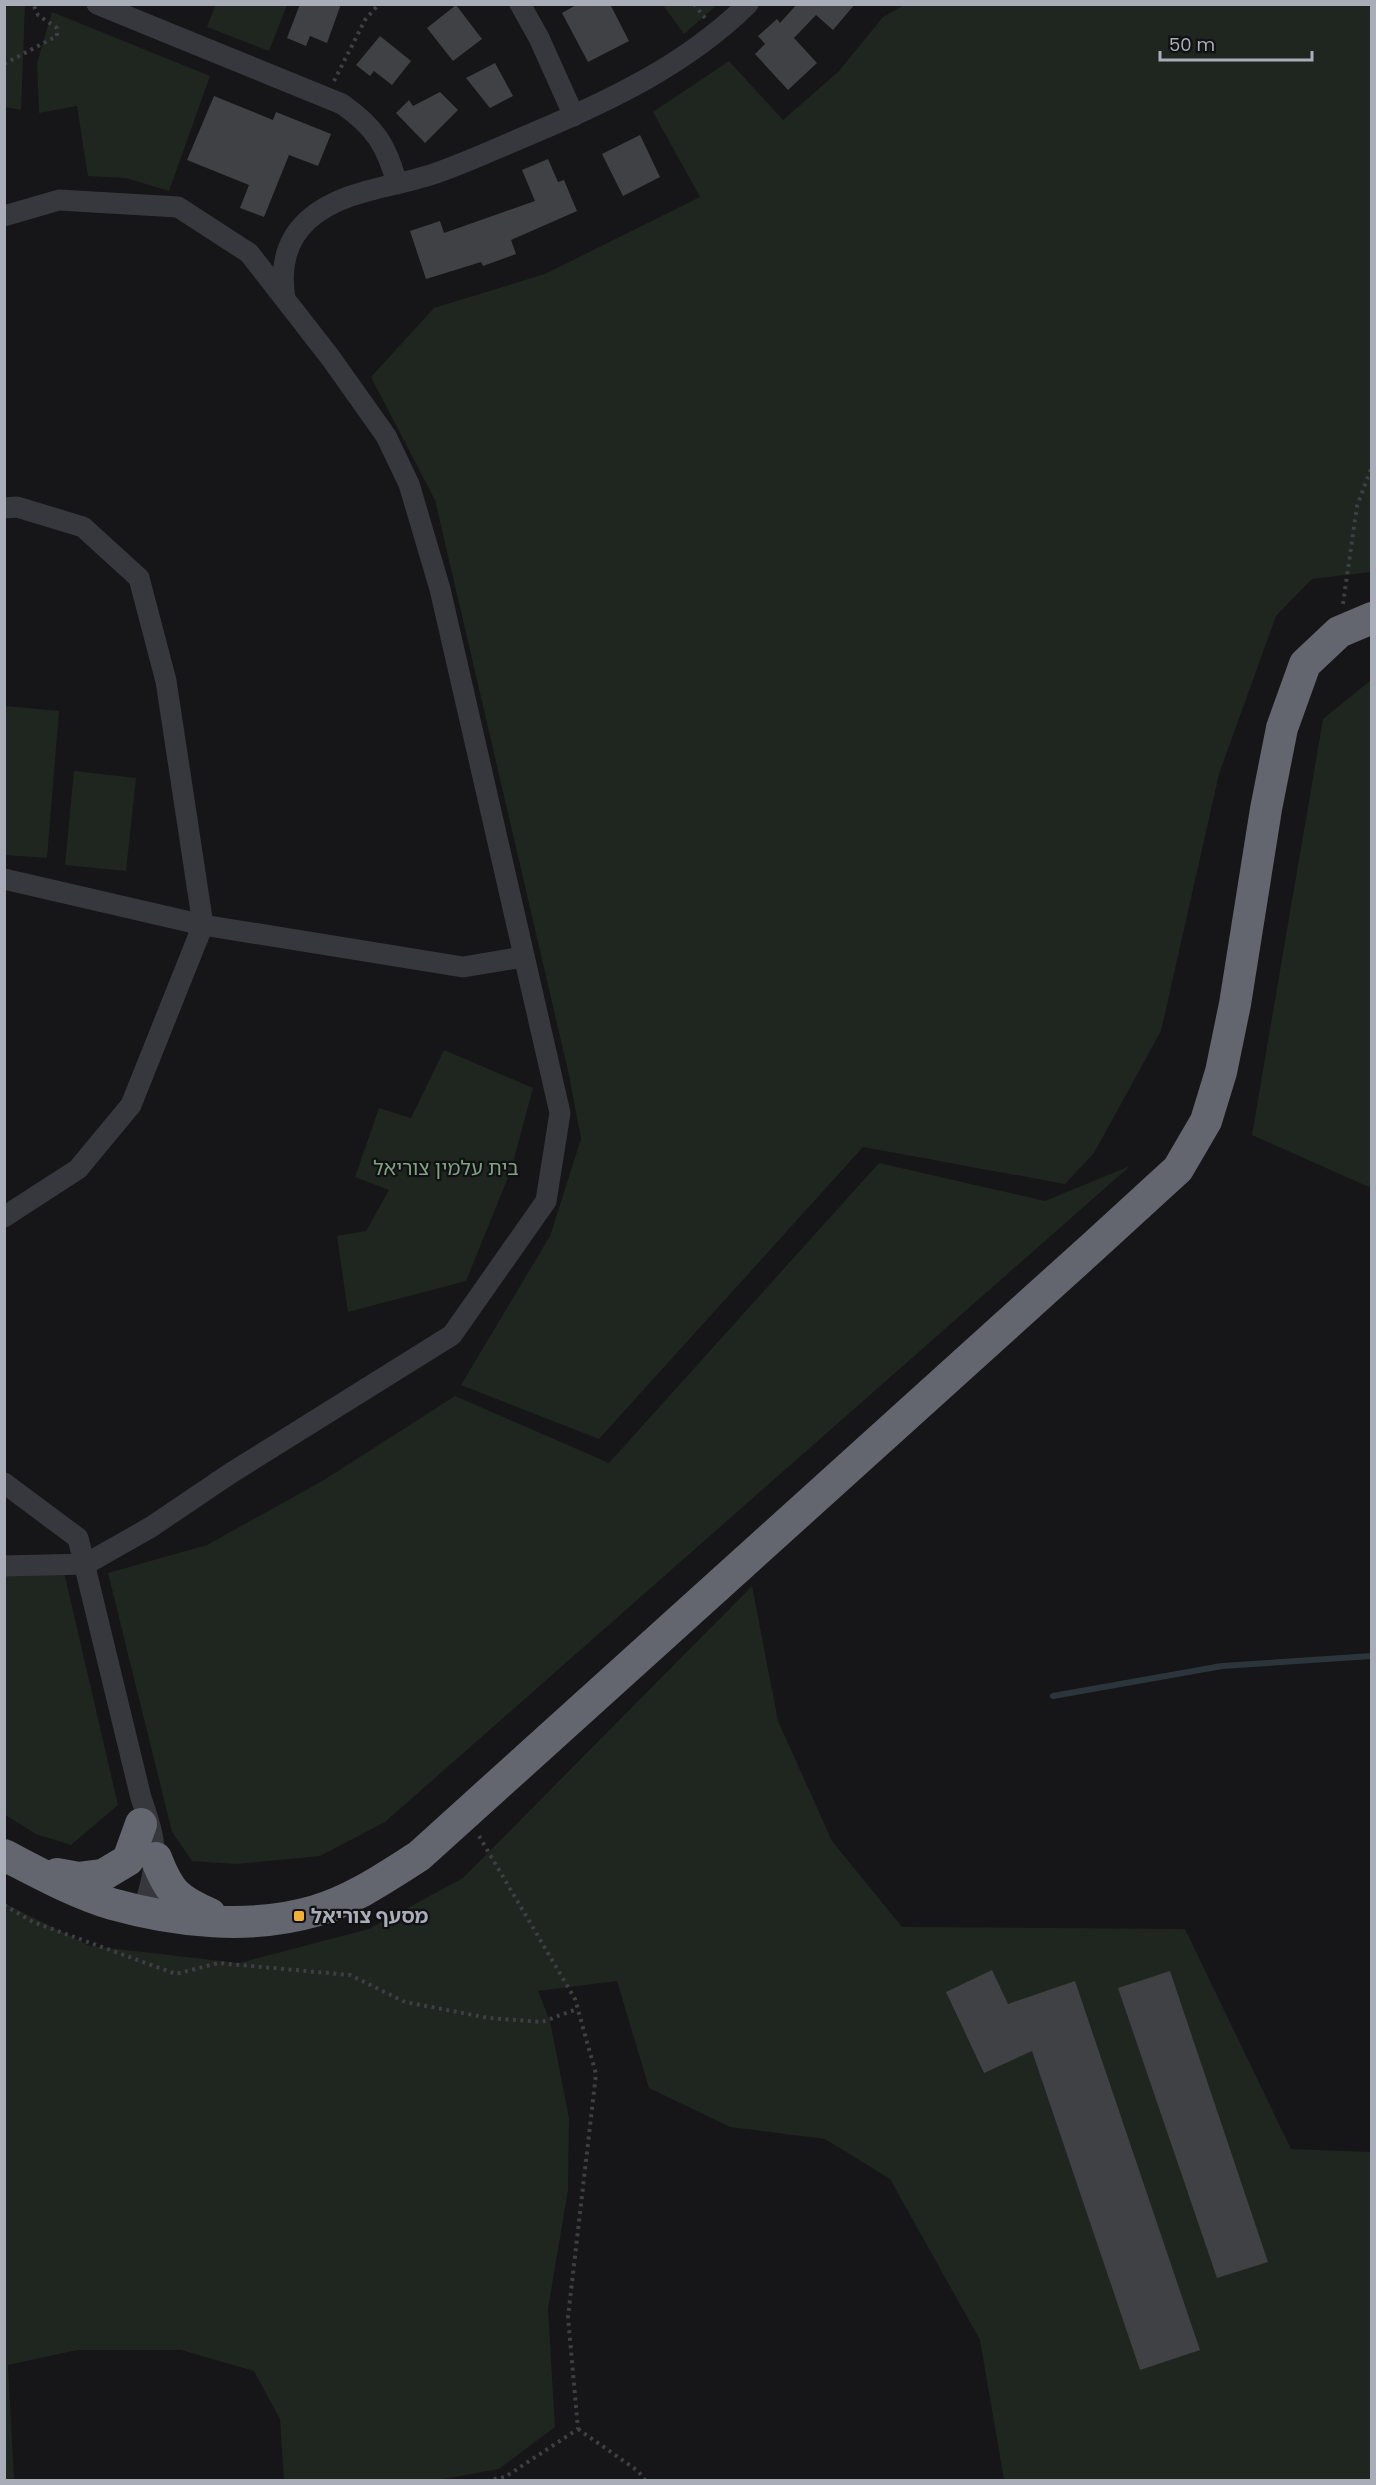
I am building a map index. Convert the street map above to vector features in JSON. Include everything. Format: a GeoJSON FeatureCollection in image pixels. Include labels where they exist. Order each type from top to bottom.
{"type":"FeatureCollection","features":[{"type":"Feature","properties":{"kind":"highway"},"geometry":{"type":"LineString","coordinates":[[17,1862],[111,1903],[143,1911],[251,1923],[315,1911],[372,1887],[419,1856],[1178,1169],[1206,1121],[1221,1072],[1282,728],[1305,664],[1339,632],[1371,618]]}},
{"type":"Feature","properties":{"kind":"highway"},"geometry":{"type":"LineString","coordinates":[[17,1862],[79,1878],[103,1875],[128,1860],[141,1811]]}},
{"type":"Feature","properties":{"kind":"highway"},"geometry":{"type":"LineString","coordinates":[[156,1858],[166,1884],[182,1902],[228,1921]]}},
{"type":"Feature","properties":{"kind":"street"},"geometry":{"type":"LineString","coordinates":[[520,4],[543,46],[574,116]]}},
{"type":"Feature","properties":{"kind":"street"},"geometry":{"type":"LineString","coordinates":[[285,299],[282,282],[284,260],[291,242],[307,221],[327,206],[351,196],[437,173],[630,90],[708,38],[748,4]]}},
{"type":"Feature","properties":{"kind":"street"},"geometry":{"type":"LineString","coordinates":[[106,6],[342,104],[373,129],[390,157],[397,184]]}},
{"type":"Feature","properties":{"kind":"street"},"geometry":{"type":"LineString","coordinates":[[4,216],[59,200],[178,207],[249,253],[380,427],[409,484],[440,589],[560,1113],[546,1201],[452,1335],[231,1473],[151,1527],[86,1564],[4,1566]]}},
{"type":"Feature","properties":{"kind":"street"},"geometry":{"type":"LineString","coordinates":[[4,508],[17,507],[83,527],[139,578],[166,681],[203,925],[131,1105],[78,1169],[4,1217]]}},
{"type":"Feature","properties":{"kind":"street"},"geometry":{"type":"LineString","coordinates":[[4,879],[203,925],[463,967],[523,957]]}},
{"type":"Feature","properties":{"kind":"street"},"geometry":{"type":"LineString","coordinates":[[4,1483],[78,1538],[86,1564],[141,1811],[143,1911]]}},
{"type":"Feature","properties":{"kind":"street"},"geometry":{"type":"LineString","coordinates":[[141,1811],[152,1831],[156,1858],[153,1881],[143,1911]]}},
{"type":"Feature","properties":{"kind":"path"},"geometry":{"type":"LineString","coordinates":[[4,64],[57,36],[57,28],[38,15],[33,4]]}},
{"type":"Feature","properties":{"kind":"path"},"geometry":{"type":"LineString","coordinates":[[326,98],[365,20],[379,4]]}},
{"type":"Feature","properties":{"kind":"path"},"geometry":{"type":"LineString","coordinates":[[1339,632],[1357,506],[1371,466]]}},
{"type":"Feature","properties":{"kind":"path"},"geometry":{"type":"LineString","coordinates":[[465,1812],[575,1999],[596,2074],[568,2317],[578,2429],[638,2471],[645,2481]]}},
{"type":"Feature","properties":{"kind":"path"},"geometry":{"type":"LineString","coordinates":[[4,1905],[33,1922],[176,1974],[218,1963],[350,1975],[405,2002],[489,2018],[542,2022],[578,2009]]}},
{"type":"Feature","properties":{"kind":"path"},"geometry":{"type":"LineString","coordinates":[[489,2481],[505,2477],[578,2429]]}},
{"type":"Feature","properties":{"kind":"green space"},"geometry":{"type":"Polygon","coordinates":[[[5,4],[25,5],[21,110],[5,107],[5,4]]]}},
{"type":"Feature","properties":{"kind":"green space"},"geometry":{"type":"Polygon","coordinates":[[[216,4],[287,5],[269,51],[207,27],[216,4]]]}},
{"type":"Feature","properties":{"kind":"green space"},"geometry":{"type":"Polygon","coordinates":[[[663,5],[717,5],[684,34],[663,5]]]}},
{"type":"Feature","properties":{"kind":"green space"},"geometry":{"type":"Polygon","coordinates":[[[904,5],[1371,5],[1371,572],[1312,579],[1276,616],[1219,774],[1161,1031],[1094,1153],[1065,1184],[863,1147],[599,1439],[461,1385],[550,1236],[581,1139],[569,1075],[435,500],[371,377],[434,308],[545,274],[700,197],[653,112],[729,61],[783,120],[839,71],[883,17],[904,5]]]}},
{"type":"Feature","properties":{"kind":"green space"},"geometry":{"type":"Polygon","coordinates":[[[52,12],[210,76],[169,191],[126,178],[88,176],[77,106],[39,113],[37,63],[52,12]]]}},
{"type":"Feature","properties":{"kind":"green space"},"geometry":{"type":"Polygon","coordinates":[[[1371,680],[1371,1188],[1252,1135],[1323,719],[1371,680]]]}},
{"type":"Feature","properties":{"kind":"green space"},"geometry":{"type":"Polygon","coordinates":[[[4,706],[59,711],[47,858],[5,855],[4,706]]]}},
{"type":"Feature","properties":{"kind":"green space"},"geometry":{"type":"Polygon","coordinates":[[[74,771],[136,778],[126,871],[65,865],[74,771]]]}},
{"type":"Feature","properties":{"kind":"green space","name":"בית עלמין צוריאל"},"geometry":{"type":"Polygon","coordinates":[[[444,1050],[533,1088],[511,1170],[466,1281],[348,1312],[337,1236],[366,1231],[389,1190],[355,1177],[379,1108],[411,1118],[444,1050]]]}},
{"type":"Feature","properties":{"kind":"green space"},"geometry":{"type":"Polygon","coordinates":[[[879,1163],[1045,1201],[1130,1166],[385,1822],[320,1856],[236,1864],[192,1861],[172,1832],[108,1573],[207,1545],[324,1480],[455,1396],[609,1463],[879,1163]]]}},
{"type":"Feature","properties":{"kind":"green space"},"geometry":{"type":"Polygon","coordinates":[[[64,1572],[118,1805],[71,1845],[36,1834],[5,1815],[4,1575],[64,1572]]]}},
{"type":"Feature","properties":{"kind":"green space"},"geometry":{"type":"Polygon","coordinates":[[[752,1586],[778,1721],[832,1841],[902,1927],[1185,1929],[1291,2149],[1371,2152],[1371,2480],[1004,2480],[980,2340],[890,2179],[825,2139],[730,2127],[649,2088],[617,1981],[538,1991],[550,2021],[569,2118],[568,2190],[548,2309],[555,2427],[499,2469],[438,2480],[284,2480],[280,2419],[254,2371],[181,2350],[77,2350],[8,2365],[14,2480],[5,2480],[4,1903],[90,1946],[239,1963],[369,1929],[463,1878],[752,1586]]]}},
{"type":"Feature","properties":{"kind":"building"},"geometry":{"type":"Polygon","coordinates":[[[300,4],[341,4],[327,43],[310,36],[306,46],[287,38],[300,4]]]}},
{"type":"Feature","properties":{"kind":"building"},"geometry":{"type":"Polygon","coordinates":[[[578,4],[610,4],[629,41],[588,62],[562,13],[578,4]]]}},
{"type":"Feature","properties":{"kind":"building"},"geometry":{"type":"Polygon","coordinates":[[[797,4],[855,4],[833,30],[816,15],[794,38],[817,63],[788,90],[755,54],[765,44],[758,36],[777,19],[780,23],[797,4]]]}},
{"type":"Feature","properties":{"kind":"building"},"geometry":{"type":"Polygon","coordinates":[[[456,5],[482,39],[453,61],[427,28],[456,5]]]}},
{"type":"Feature","properties":{"kind":"building"},"geometry":{"type":"Polygon","coordinates":[[[380,36],[411,61],[392,85],[374,71],[370,76],[356,65],[380,36]]]}},
{"type":"Feature","properties":{"kind":"building"},"geometry":{"type":"Polygon","coordinates":[[[495,63],[513,96],[490,108],[466,78],[495,63]]]}},
{"type":"Feature","properties":{"kind":"building"},"geometry":{"type":"Polygon","coordinates":[[[440,92],[458,110],[425,143],[396,113],[409,100],[413,106],[440,92]]]}},
{"type":"Feature","properties":{"kind":"building"},"geometry":{"type":"Polygon","coordinates":[[[214,96],[273,120],[276,112],[331,134],[318,166],[289,155],[264,217],[240,208],[249,185],[187,160],[214,96]]]}},
{"type":"Feature","properties":{"kind":"building"},"geometry":{"type":"Polygon","coordinates":[[[640,135],[660,177],[623,196],[602,154],[640,135]]]}},
{"type":"Feature","properties":{"kind":"building"},"geometry":{"type":"Polygon","coordinates":[[[548,159],[558,182],[564,180],[577,211],[511,240],[516,254],[483,266],[481,262],[426,279],[410,231],[440,221],[444,233],[535,201],[522,170],[548,159]]]}},
{"type":"Feature","properties":{"kind":"building"},"geometry":{"type":"Polygon","coordinates":[[[992,1970],[1008,2004],[1075,1981],[1200,2350],[1140,2370],[1032,2051],[984,2073],[946,1992],[992,1970]]]}},
{"type":"Feature","properties":{"kind":"building"},"geometry":{"type":"Polygon","coordinates":[[[1170,1971],[1268,2262],[1217,2278],[1118,1988],[1170,1971]]]}},
{"type":"Feature","properties":{"kind":"waterway"},"geometry":{"type":"LineString","coordinates":[[1053,1696],[1222,1666],[1372,1656]]}},
{"type":"Feature","properties":{"kind":"place","name":"מסעף צוריאל"},"geometry":{"type":"Point","coordinates":[299,1916]}}]}
